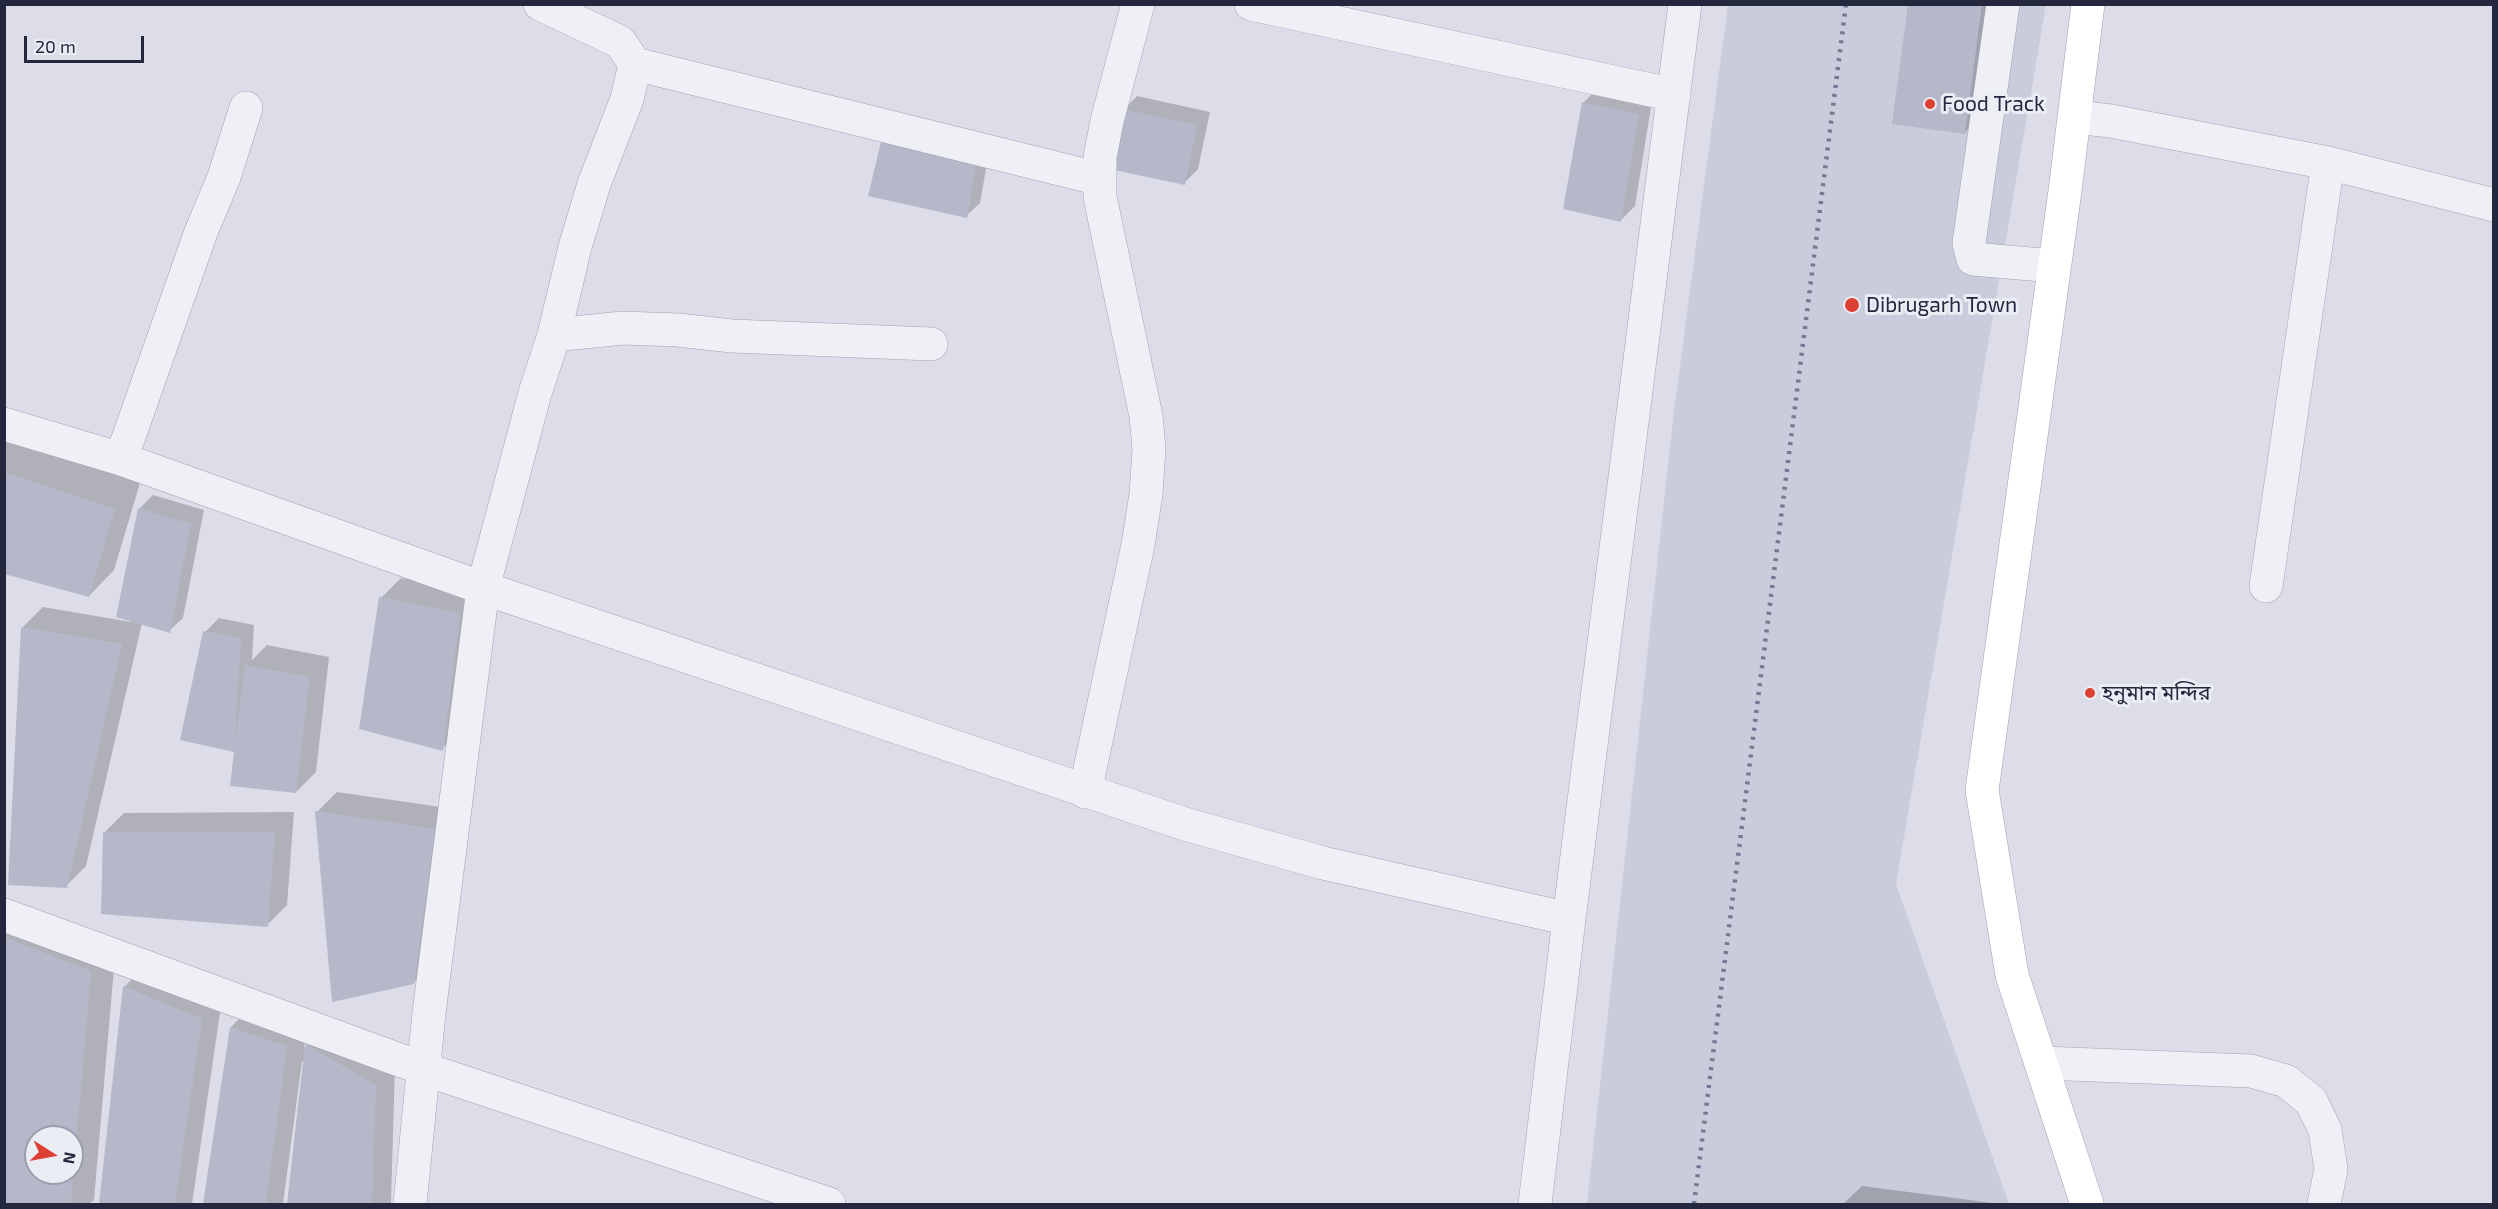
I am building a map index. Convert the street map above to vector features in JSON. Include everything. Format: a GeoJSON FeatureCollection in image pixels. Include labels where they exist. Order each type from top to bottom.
{"type":"FeatureCollection","features":[{"type":"Feature","properties":{"kind":"main road"},"geometry":{"type":"LineString","coordinates":[[2087,1204],[2012,975],[1982,790],[2075,117],[2088,4]]}},
{"type":"Feature","properties":{"kind":"street"},"geometry":{"type":"LineString","coordinates":[[410,1204],[429,1013],[483,588],[535,393],[554,335],[575,248],[594,184],[627,99],[634,64],[620,42],[540,4]]}},
{"type":"Feature","properties":{"kind":"street"},"geometry":{"type":"LineString","coordinates":[[1085,792],[1138,545],[1146,494],[1149,449],[1146,416],[1100,197],[1100,157],[1107,121],[1138,4]]}},
{"type":"Feature","properties":{"kind":"street"},"geometry":{"type":"LineString","coordinates":[[1251,4],[1674,95]]}},
{"type":"Feature","properties":{"kind":"street"},"geometry":{"type":"LineString","coordinates":[[1535,1204],[1685,4]]}},
{"type":"Feature","properties":{"kind":"street"},"geometry":{"type":"LineString","coordinates":[[2003,4],[1969,243],[1973,259],[2054,266]]}},
{"type":"Feature","properties":{"kind":"street"},"geometry":{"type":"LineString","coordinates":[[634,64],[1100,178]]}},
{"type":"Feature","properties":{"kind":"street"},"geometry":{"type":"LineString","coordinates":[[121,459],[201,232],[224,177],[246,108]]}},
{"type":"Feature","properties":{"kind":"street"},"geometry":{"type":"LineString","coordinates":[[2075,117],[2111,121],[2328,163],[2493,205]]}},
{"type":"Feature","properties":{"kind":"street"},"geometry":{"type":"LineString","coordinates":[[2266,586],[2328,163]]}},
{"type":"Feature","properties":{"kind":"street"},"geometry":{"type":"LineString","coordinates":[[554,335],[623,328],[678,330],[732,336],[931,344]]}},
{"type":"Feature","properties":{"kind":"street"},"geometry":{"type":"LineString","coordinates":[[4,424],[121,459],[483,588],[1185,824],[1323,863],[1569,919]]}},
{"type":"Feature","properties":{"kind":"street"},"geometry":{"type":"LineString","coordinates":[[4,915],[424,1069],[829,1204]]}},
{"type":"Feature","properties":{"kind":"street"},"geometry":{"type":"LineString","coordinates":[[2042,1063],[2251,1071],[2286,1081],[2311,1101],[2325,1130],[2331,1169],[2324,1204]]}},
{"type":"Feature","properties":{"kind":"shaded area"},"geometry":{"type":"Polygon","coordinates":[[[1728,5],[2046,5],[1896,884],[2009,1204],[1587,1204],[1674,411],[1728,5]]]}},
{"type":"Feature","properties":{"kind":"building"},"geometry":{"type":"Polygon","coordinates":[[[1908,4],[1982,4],[1965,134],[1892,124],[1908,4]]]}},
{"type":"Feature","properties":{"kind":"building"},"geometry":{"type":"Polygon","coordinates":[[[1582,102],[1639,114],[1621,222],[1563,209],[1582,102]]]}},
{"type":"Feature","properties":{"kind":"building"},"geometry":{"type":"Polygon","coordinates":[[[1122,109],[1197,125],[1185,185],[1109,169],[1122,109]]]}},
{"type":"Feature","properties":{"kind":"building"},"geometry":{"type":"Polygon","coordinates":[[[883,133],[978,154],[967,218],[868,196],[883,133]]]}},
{"type":"Feature","properties":{"kind":"building"},"geometry":{"type":"Polygon","coordinates":[[[4,472],[115,509],[89,597],[4,574],[4,472]]]}},
{"type":"Feature","properties":{"kind":"building"},"geometry":{"type":"Polygon","coordinates":[[[138,508],[191,524],[170,633],[116,617],[138,508]]]}},
{"type":"Feature","properties":{"kind":"building"},"geometry":{"type":"Polygon","coordinates":[[[379,597],[460,613],[443,751],[359,729],[379,597]]]}},
{"type":"Feature","properties":{"kind":"building"},"geometry":{"type":"Polygon","coordinates":[[[21,627],[122,644],[67,888],[8,885],[21,627]]]}},
{"type":"Feature","properties":{"kind":"building"},"geometry":{"type":"Polygon","coordinates":[[[203,631],[241,638],[235,744],[245,665],[310,677],[296,793],[230,786],[234,752],[180,740],[203,631]]]}},
{"type":"Feature","properties":{"kind":"building"},"geometry":{"type":"Polygon","coordinates":[[[315,811],[435,829],[414,984],[332,1002],[315,811]]]}},
{"type":"Feature","properties":{"kind":"building"},"geometry":{"type":"Polygon","coordinates":[[[103,832],[275,832],[268,927],[101,914],[103,832]]]}},
{"type":"Feature","properties":{"kind":"building"},"geometry":{"type":"Polygon","coordinates":[[[4,937],[91,971],[78,1125],[24,1125],[24,1185],[72,1185],[71,1204],[4,1204],[4,937]]]}},
{"type":"Feature","properties":{"kind":"building"},"geometry":{"type":"Polygon","coordinates":[[[123,986],[202,1019],[175,1204],[99,1204],[123,986]]]}},
{"type":"Feature","properties":{"kind":"building"},"geometry":{"type":"Polygon","coordinates":[[[230,1027],[287,1046],[266,1204],[203,1204],[230,1027]]]}},
{"type":"Feature","properties":{"kind":"building"},"geometry":{"type":"Polygon","coordinates":[[[305,1044],[376,1085],[372,1204],[287,1204],[305,1044]]]}},
{"type":"Feature","properties":{"kind":"railway"},"geometry":{"type":"LineString","coordinates":[[1694,1204],[1846,4]]}},
{"type":"Feature","properties":{"kind":"place","name":"Food Track"},"geometry":{"type":"Point","coordinates":[1930,104]}},
{"type":"Feature","properties":{"kind":"place","name":"Dibrugarh Town"},"geometry":{"type":"Point","coordinates":[1852,305]}},
{"type":"Feature","properties":{"kind":"place","name":"হনুমান মন্দির"},"geometry":{"type":"Point","coordinates":[2090,693]}}]}
